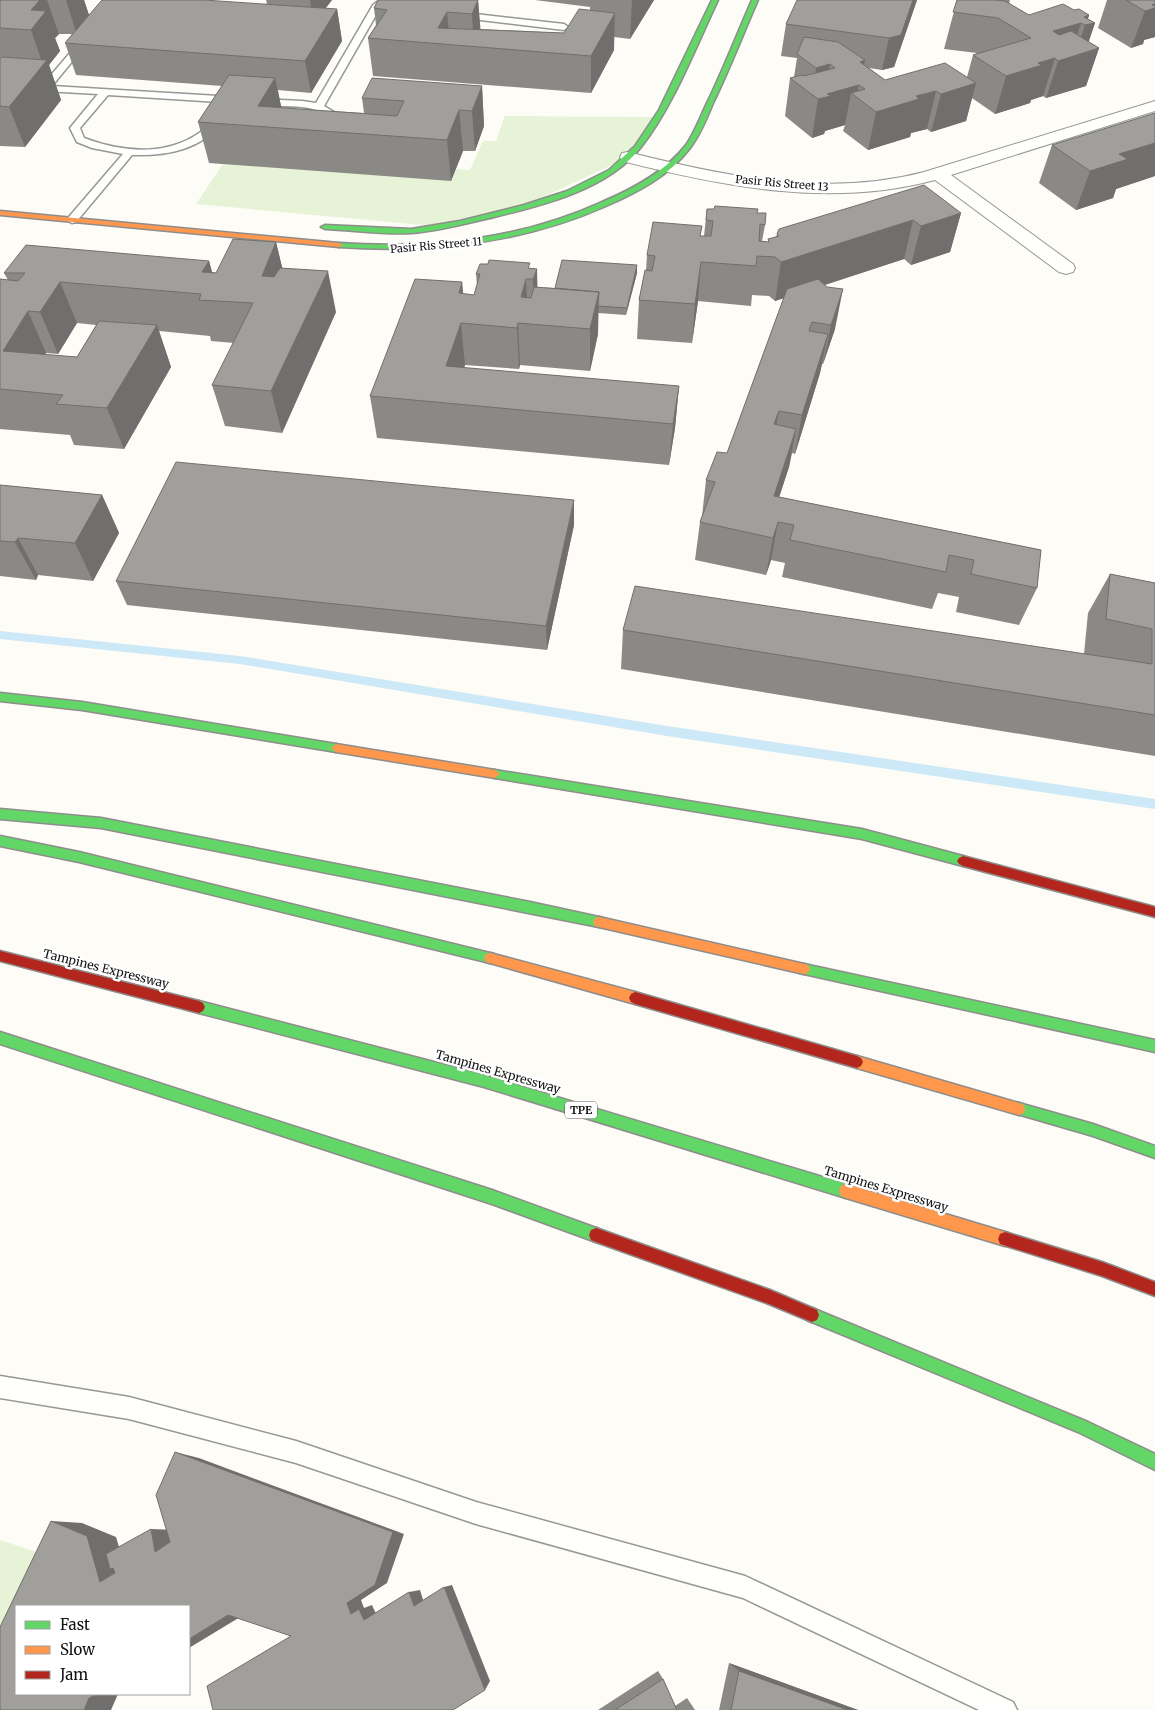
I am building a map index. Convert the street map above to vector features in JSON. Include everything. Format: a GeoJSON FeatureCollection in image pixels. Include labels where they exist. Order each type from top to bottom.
{"type":"FeatureCollection","features":[{"type":"Feature","properties":{"kind":"main road","name":"Pasir Ris Street 11"},"geometry":{"type":"LineString","coordinates":[[310,225],[411,231],[460,223],[526,207],[570,192],[611,171],[638,147],[662,110],[715,0]]}},
{"type":"Feature","properties":{"kind":"main road","name":"Pasir Ris Street 11"},"geometry":{"type":"LineString","coordinates":[[0,213],[377,249],[408,250],[487,240],[578,217],[608,204],[639,187],[668,168],[690,144],[718,88],[755,0]]}},
{"type":"Feature","properties":{"kind":"main road"},"geometry":{"type":"LineString","coordinates":[[81,203],[105,205]]}},
{"type":"Feature","properties":{"kind":"main road"},"geometry":{"type":"LineString","coordinates":[[0,697],[82,706],[862,834],[1155,912]]}},
{"type":"Feature","properties":{"kind":"main road"},"geometry":{"type":"LineString","coordinates":[[0,814],[101,823],[530,907],[1155,1046]]}},
{"type":"Feature","properties":{"kind":"main road"},"geometry":{"type":"LineString","coordinates":[[0,841],[79,857],[521,965],[1093,1130],[1155,1152]]}},
{"type":"Feature","properties":{"kind":"main road","name":"Tampines Expressway"},"geometry":{"type":"LineString","coordinates":[[0,956],[484,1081],[1092,1266],[1155,1289]]}},
{"type":"Feature","properties":{"kind":"main road"},"geometry":{"type":"LineString","coordinates":[[0,1038],[492,1197],[770,1298],[1083,1426],[1155,1462]]}},
{"type":"Feature","properties":{"kind":"street","name":"Pasir Ris Street 13"},"geometry":{"type":"LineString","coordinates":[[628,157],[668,168],[724,178],[804,187],[846,188],[892,184],[937,173],[1155,106]]}},
{"type":"Feature","properties":{"kind":"street"},"geometry":{"type":"LineString","coordinates":[[937,173],[1066,268]]}},
{"type":"Feature","properties":{"kind":"lane"},"geometry":{"type":"LineString","coordinates":[[319,106],[377,5],[406,9]]}},
{"type":"Feature","properties":{"kind":"lane"},"geometry":{"type":"LineString","coordinates":[[446,13],[564,27]]}},
{"type":"Feature","properties":{"kind":"lane"},"geometry":{"type":"LineString","coordinates":[[88,36],[46,88],[319,106],[338,121],[333,137]]}},
{"type":"Feature","properties":{"kind":"lane"},"geometry":{"type":"LineString","coordinates":[[105,92],[75,128],[75,132],[80,140],[89,145],[130,152],[156,152],[175,149],[202,137],[215,126],[230,100]]}},
{"type":"Feature","properties":{"kind":"lane"},"geometry":{"type":"LineString","coordinates":[[72,220],[81,203],[130,152]]}},
{"type":"Feature","properties":{"kind":"lane"},"geometry":{"type":"LineString","coordinates":[[0,1387],[129,1408],[296,1452],[476,1513],[745,1587],[1005,1710]]}},
{"type":"Feature","properties":{"kind":"green space"},"geometry":{"type":"Polygon","coordinates":[[[505,116],[652,117],[627,158],[524,206],[459,222],[422,225],[196,204],[231,152],[470,170],[483,141],[496,141],[505,116]]]}},
{"type":"Feature","properties":{"kind":"green space"},"geometry":{"type":"Polygon","coordinates":[[[0,1540],[52,1557],[15,1605],[0,1676],[0,1540]]]}},
{"type":"Feature","properties":{"kind":"building"},"geometry":{"type":"Polygon","coordinates":[[[0,0],[40,0],[31,10],[46,11],[31,30],[0,28],[0,0]]]}},
{"type":"Feature","properties":{"kind":"building"},"geometry":{"type":"Polygon","coordinates":[[[102,0],[204,0],[337,9],[305,61],[65,43],[102,0]]]}},
{"type":"Feature","properties":{"kind":"building"},"geometry":{"type":"Polygon","coordinates":[[[378,0],[478,0],[472,14],[447,12],[438,28],[564,33],[579,9],[615,13],[591,56],[368,38],[387,10],[374,8],[378,0]]]}},
{"type":"Feature","properties":{"kind":"building"},"geometry":{"type":"Polygon","coordinates":[[[797,0],[913,0],[901,35],[889,38],[786,24],[797,0]]]}},
{"type":"Feature","properties":{"kind":"building"},"geometry":{"type":"Polygon","coordinates":[[[957,0],[1005,1],[1029,15],[1063,4],[1074,10],[1079,9],[1089,15],[1084,17],[1095,23],[1085,25],[1081,23],[1053,31],[1059,35],[1071,31],[1099,48],[1058,61],[1055,58],[1038,63],[1042,65],[1006,76],[973,55],[1031,38],[998,18],[953,12],[957,0]]]}},
{"type":"Feature","properties":{"kind":"building"},"geometry":{"type":"Polygon","coordinates":[[[1126,0],[1155,0],[1155,4],[1152,5],[1155,8],[1145,11],[1126,0]]]}},
{"type":"Feature","properties":{"kind":"building"},"geometry":{"type":"Polygon","coordinates":[[[804,37],[838,42],[865,60],[860,62],[885,80],[945,63],[976,83],[941,94],[936,91],[916,96],[919,99],[876,112],[851,93],[865,89],[859,85],[827,94],[831,96],[818,99],[790,78],[835,68],[830,64],[816,68],[797,54],[804,37]]]}},
{"type":"Feature","properties":{"kind":"building"},"geometry":{"type":"Polygon","coordinates":[[[2,57],[47,60],[9,107],[0,106],[0,59],[2,57]]]}},
{"type":"Feature","properties":{"kind":"building"},"geometry":{"type":"Polygon","coordinates":[[[229,75],[275,78],[258,106],[397,116],[404,101],[362,98],[372,78],[482,86],[472,111],[459,110],[447,140],[198,122],[229,75]]]}},
{"type":"Feature","properties":{"kind":"building"},"geometry":{"type":"Polygon","coordinates":[[[1155,113],[1155,143],[1119,154],[1128,159],[1090,171],[1052,145],[1155,113]]]}},
{"type":"Feature","properties":{"kind":"building"},"geometry":{"type":"Polygon","coordinates":[[[924,185],[961,213],[921,226],[913,220],[781,262],[775,257],[757,256],[756,266],[701,262],[695,304],[639,300],[645,270],[652,271],[655,256],[647,255],[653,222],[702,226],[700,236],[711,236],[713,221],[706,220],[707,209],[714,209],[715,206],[758,209],[757,213],[766,213],[765,225],[760,224],[759,241],[769,242],[768,239],[779,236],[777,234],[779,229],[924,185]]]}},
{"type":"Feature","properties":{"kind":"building"},"geometry":{"type":"Polygon","coordinates":[[[233,239],[276,242],[262,276],[274,277],[280,268],[328,271],[271,391],[212,385],[253,303],[199,300],[201,294],[60,282],[40,312],[28,311],[3,351],[77,357],[99,321],[157,325],[107,408],[56,404],[63,395],[0,389],[0,279],[18,281],[25,273],[4,273],[26,245],[209,261],[202,272],[216,273],[233,239]]]}},
{"type":"Feature","properties":{"kind":"building"},"geometry":{"type":"Polygon","coordinates":[[[489,260],[530,263],[528,268],[537,269],[533,279],[526,279],[521,297],[531,298],[534,287],[599,292],[590,329],[518,323],[517,328],[461,323],[446,366],[679,386],[673,424],[370,396],[415,279],[462,282],[459,293],[474,295],[480,274],[476,274],[480,264],[488,264],[489,260]]]}},
{"type":"Feature","properties":{"kind":"building"},"geometry":{"type":"Polygon","coordinates":[[[562,260],[637,265],[627,308],[598,306],[599,292],[555,288],[562,260]]]}},
{"type":"Feature","properties":{"kind":"building"},"geometry":{"type":"Polygon","coordinates":[[[818,279],[827,287],[843,289],[831,325],[812,322],[809,331],[828,334],[802,415],[779,411],[774,424],[796,429],[774,496],[1041,550],[1037,588],[971,574],[974,560],[949,555],[946,572],[790,540],[794,525],[778,522],[773,538],[700,522],[715,482],[706,480],[717,452],[727,453],[787,289],[818,279]]]}},
{"type":"Feature","properties":{"kind":"building"},"geometry":{"type":"Polygon","coordinates":[[[176,462],[574,500],[546,626],[116,581],[176,462]]]}},
{"type":"Feature","properties":{"kind":"building"},"geometry":{"type":"Polygon","coordinates":[[[0,485],[102,495],[75,543],[18,538],[15,542],[0,541],[0,485]]]}},
{"type":"Feature","properties":{"kind":"building"},"geometry":{"type":"Polygon","coordinates":[[[1110,574],[1155,583],[1155,715],[623,630],[635,586],[1152,664],[1152,629],[1106,619],[1110,574]]]}},
{"type":"Feature","properties":{"kind":"building"},"geometry":{"type":"Polygon","coordinates":[[[175,1452],[393,1532],[375,1585],[347,1603],[351,1614],[359,1609],[364,1620],[409,1592],[414,1606],[444,1587],[485,1690],[453,1710],[213,1710],[207,1686],[291,1636],[228,1615],[190,1638],[190,1605],[15,1605],[15,1695],[95,1695],[89,1698],[84,1710],[0,1710],[0,1627],[51,1521],[87,1536],[100,1582],[115,1573],[113,1568],[110,1569],[106,1554],[151,1529],[155,1552],[170,1542],[156,1495],[175,1452]]]}},
{"type":"Feature","properties":{"kind":"building"},"geometry":{"type":"Polygon","coordinates":[[[739,1671],[848,1710],[731,1710],[739,1671]]]}},
{"type":"Feature","properties":{"kind":"building"},"geometry":{"type":"Polygon","coordinates":[[[663,1679],[677,1710],[615,1710],[663,1679]]]}},
{"type":"Feature","properties":{"kind":"waterway"},"geometry":{"type":"LineString","coordinates":[[0,635],[240,660],[667,731],[1155,804]]}},
{"type":"Feature","properties":{"kind":"traffic: fast"},"geometry":{"type":"LineString","coordinates":[[325,227],[411,231],[460,223],[526,207],[570,193],[611,171],[638,147],[662,110],[715,0]]}},
{"type":"Feature","properties":{"kind":"traffic: fast"},"geometry":{"type":"LineString","coordinates":[[339,245],[410,248],[481,241],[550,225],[583,213],[636,189],[665,170],[682,154],[692,141],[755,0]]}},
{"type":"Feature","properties":{"kind":"traffic: fast"},"geometry":{"type":"LineString","coordinates":[[0,697],[82,706],[336,748]]}},
{"type":"Feature","properties":{"kind":"traffic: fast"},"geometry":{"type":"LineString","coordinates":[[495,774],[862,834],[963,861]]}},
{"type":"Feature","properties":{"kind":"traffic: fast"},"geometry":{"type":"LineString","coordinates":[[0,814],[101,823],[599,922]]}},
{"type":"Feature","properties":{"kind":"traffic: fast"},"geometry":{"type":"LineString","coordinates":[[0,841],[79,857],[490,958]]}},
{"type":"Feature","properties":{"kind":"traffic: fast"},"geometry":{"type":"LineString","coordinates":[[804,969],[1155,1046]]}},
{"type":"Feature","properties":{"kind":"traffic: fast"},"geometry":{"type":"LineString","coordinates":[[199,1007],[484,1081],[846,1191]]}},
{"type":"Feature","properties":{"kind":"traffic: fast"},"geometry":{"type":"LineString","coordinates":[[0,1038],[492,1197],[596,1235]]}},
{"type":"Feature","properties":{"kind":"traffic: fast"},"geometry":{"type":"LineString","coordinates":[[1019,1109],[1093,1130],[1155,1152]]}},
{"type":"Feature","properties":{"kind":"traffic: fast"},"geometry":{"type":"LineString","coordinates":[[812,1315],[1083,1427],[1155,1462]]}},
{"type":"Feature","properties":{"kind":"traffic: slow"},"geometry":{"type":"LineString","coordinates":[[0,213],[339,245]]}},
{"type":"Feature","properties":{"kind":"traffic: slow"},"geometry":{"type":"LineString","coordinates":[[336,748],[495,774]]}},
{"type":"Feature","properties":{"kind":"traffic: slow"},"geometry":{"type":"LineString","coordinates":[[599,922],[804,969]]}},
{"type":"Feature","properties":{"kind":"traffic: slow"},"geometry":{"type":"LineString","coordinates":[[490,958],[635,998]]}},
{"type":"Feature","properties":{"kind":"traffic: slow"},"geometry":{"type":"LineString","coordinates":[[857,1062],[1019,1109]]}},
{"type":"Feature","properties":{"kind":"traffic: slow"},"geometry":{"type":"LineString","coordinates":[[846,1191],[1005,1239]]}},
{"type":"Feature","properties":{"kind":"traffic: jam"},"geometry":{"type":"LineString","coordinates":[[963,861],[1155,912]]}},
{"type":"Feature","properties":{"kind":"traffic: jam"},"geometry":{"type":"LineString","coordinates":[[0,956],[199,1007]]}},
{"type":"Feature","properties":{"kind":"traffic: jam"},"geometry":{"type":"LineString","coordinates":[[635,998],[857,1062]]}},
{"type":"Feature","properties":{"kind":"traffic: jam"},"geometry":{"type":"LineString","coordinates":[[596,1235],[770,1297],[812,1315]]}},
{"type":"Feature","properties":{"kind":"traffic: jam"},"geometry":{"type":"LineString","coordinates":[[1005,1239],[1102,1269],[1155,1289]]}}]}
